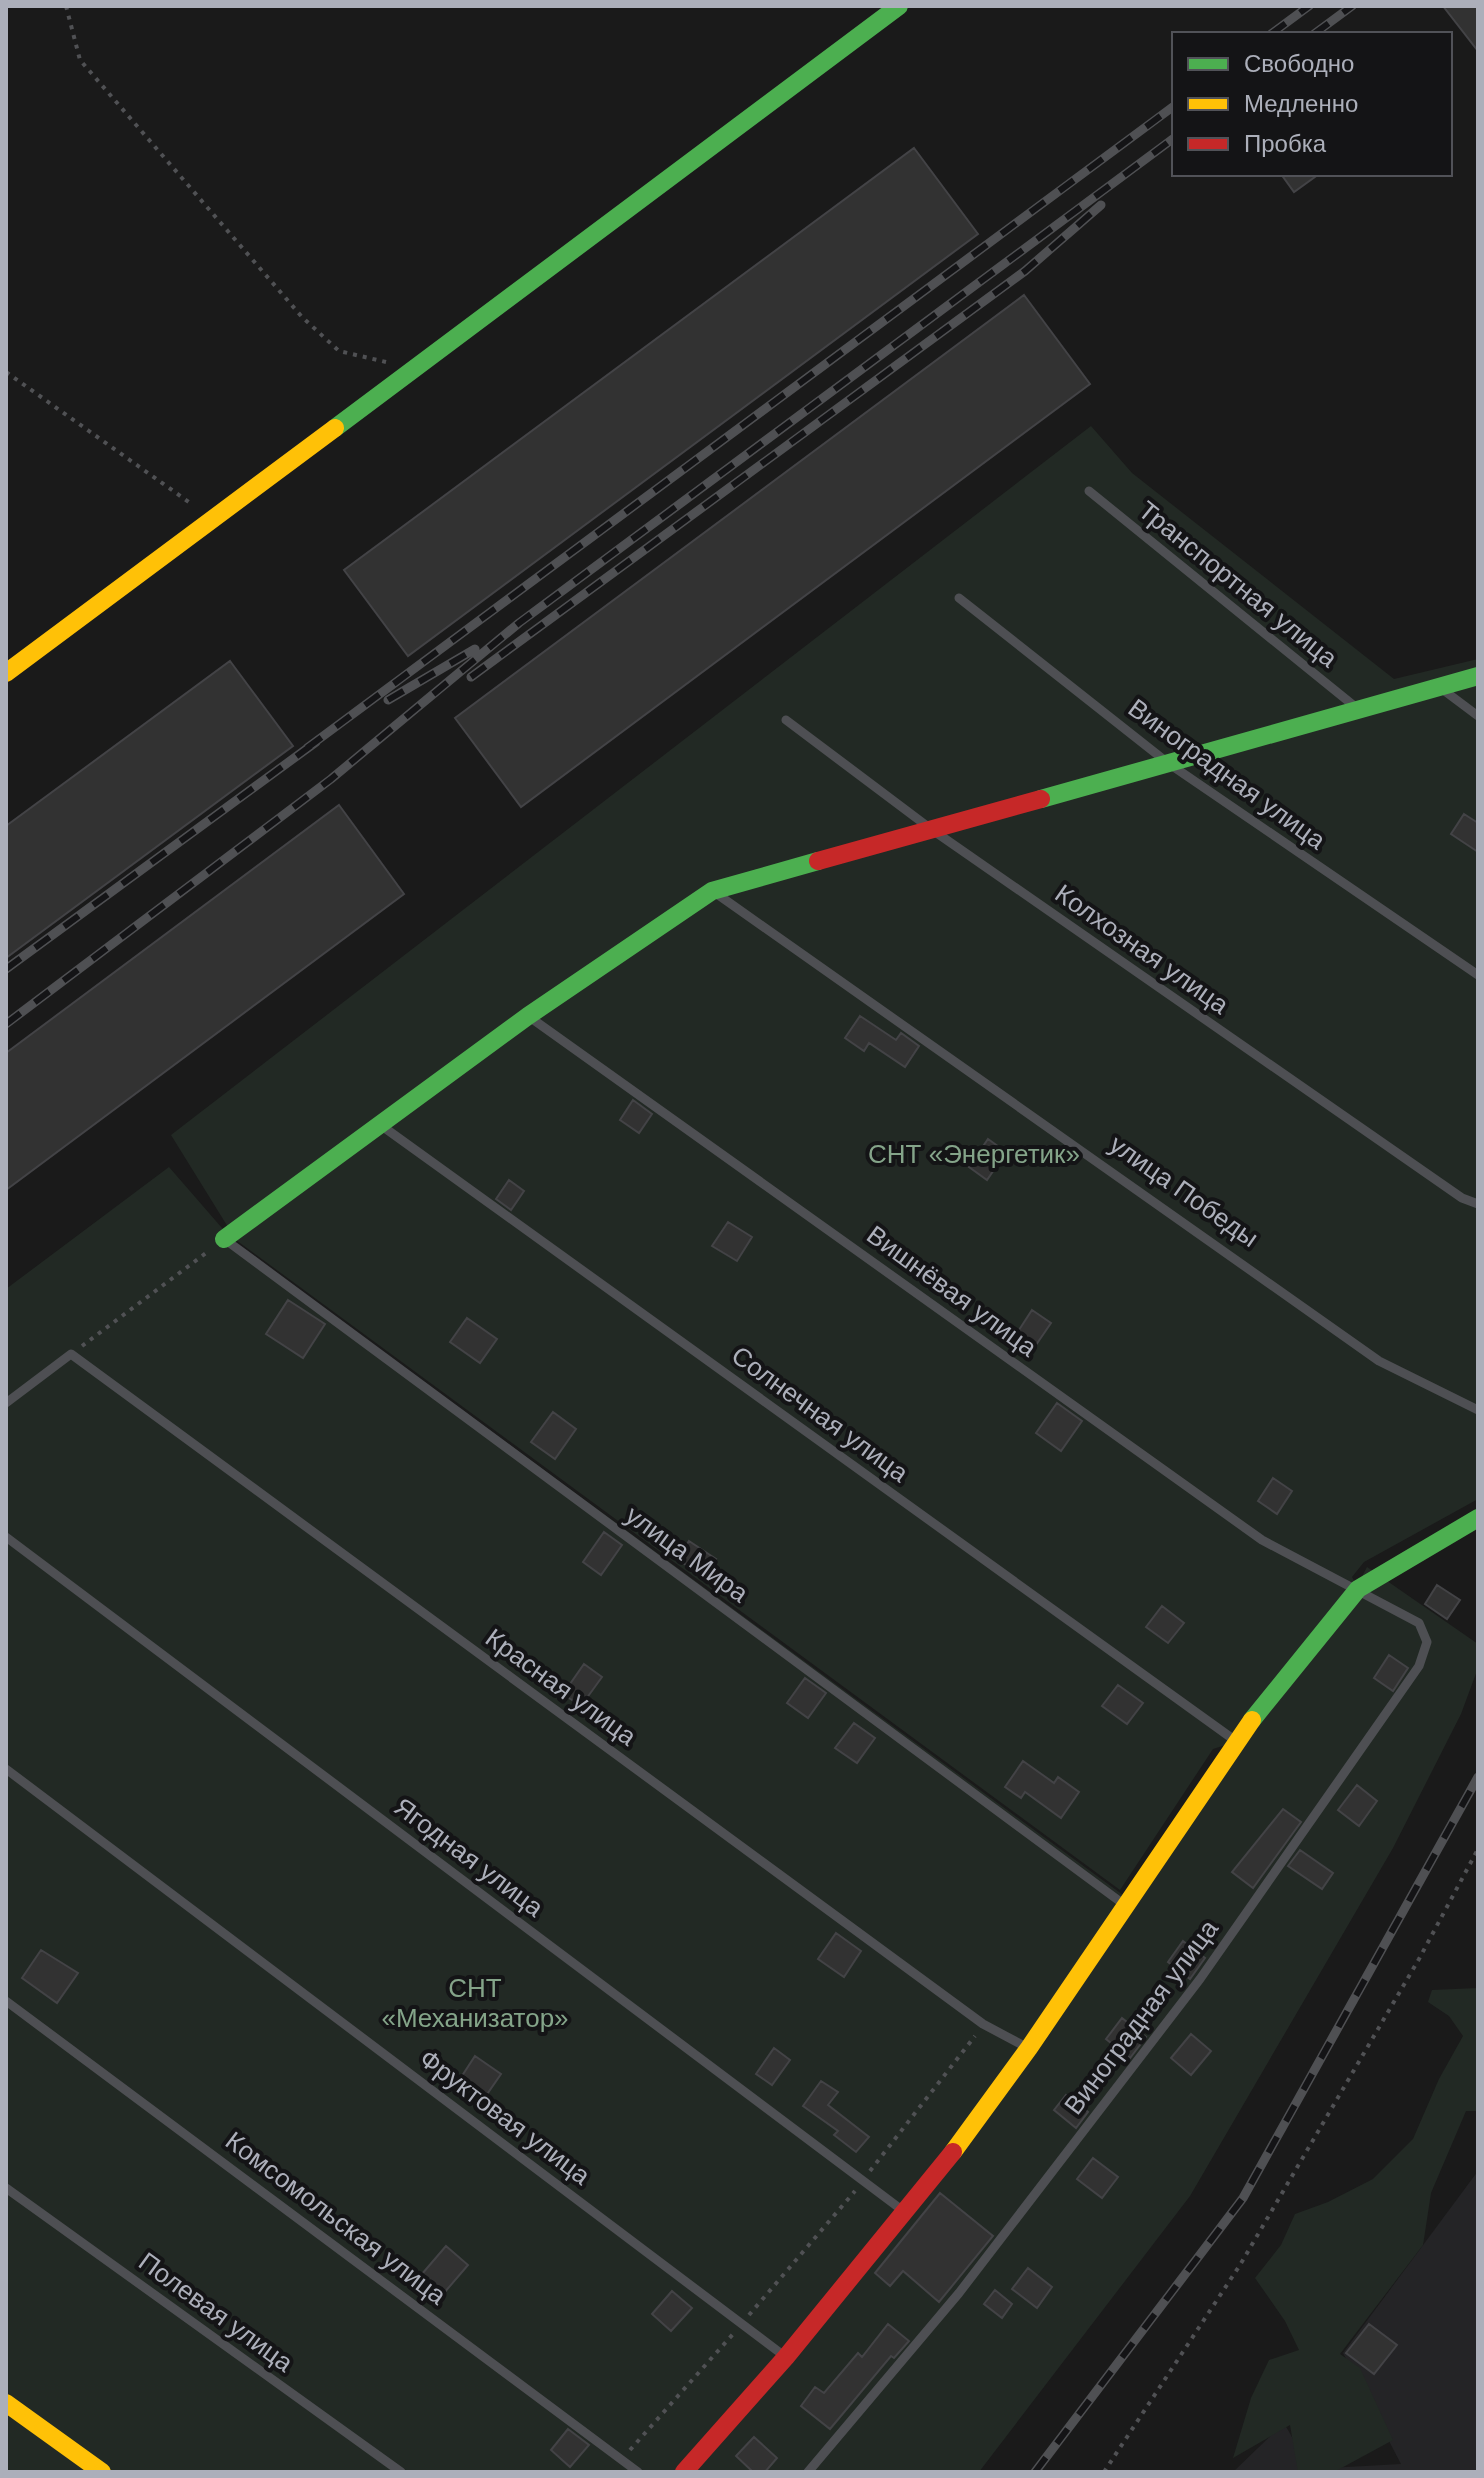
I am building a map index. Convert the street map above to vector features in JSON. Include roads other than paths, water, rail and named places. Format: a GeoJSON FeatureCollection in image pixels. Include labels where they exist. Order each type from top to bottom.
{"type":"FeatureCollection","features":[{"type":"Feature","properties":{"kind":"street"},"geometry":{"type":"LineString","coordinates":[[6,673],[899,6]]}},
{"type":"Feature","properties":{"kind":"street"},"geometry":{"type":"LineString","coordinates":[[224,1239],[378,1123],[528,1016],[712,891],[1478,676]]}},
{"type":"Feature","properties":{"kind":"street"},"geometry":{"type":"LineString","coordinates":[[684,2472],[786,2357],[905,2212],[1029,2048],[1235,1741],[1358,1589],[1478,1518]]}},
{"type":"Feature","properties":{"kind":"street"},"geometry":{"type":"LineString","coordinates":[[6,2403],[102,2472]]}},
{"type":"Feature","properties":{"kind":"lane","name":"Транспортная улица"},"geometry":{"type":"LineString","coordinates":[[1089,491],[1359,710]]}},
{"type":"Feature","properties":{"kind":"lane","name":"Виноградная улица"},"geometry":{"type":"LineString","coordinates":[[959,598],[1168,763],[1478,975]]}},
{"type":"Feature","properties":{"kind":"lane"},"geometry":{"type":"LineString","coordinates":[[1439,686],[1478,716]]}},
{"type":"Feature","properties":{"kind":"lane","name":"Колхозная улица"},"geometry":{"type":"LineString","coordinates":[[786,720],[931,829],[1462,1198],[1478,1204]]}},
{"type":"Feature","properties":{"kind":"lane","name":"улица Победы"},"geometry":{"type":"LineString","coordinates":[[712,891],[1379,1361],[1478,1410]]}},
{"type":"Feature","properties":{"kind":"lane","name":"Вишнёвая улица"},"geometry":{"type":"LineString","coordinates":[[528,1016],[1262,1540],[1358,1589]]}},
{"type":"Feature","properties":{"kind":"lane","name":"Солнечная улица"},"geometry":{"type":"LineString","coordinates":[[378,1123],[1235,1741]]}},
{"type":"Feature","properties":{"kind":"lane","name":"улица Мира"},"geometry":{"type":"LineString","coordinates":[[224,1239],[1125,1905]]}},
{"type":"Feature","properties":{"kind":"lane","name":"Красная улица"},"geometry":{"type":"LineString","coordinates":[[6,1403],[71,1354],[983,2024],[1029,2048]]}},
{"type":"Feature","properties":{"kind":"lane","name":"Ягодная улица"},"geometry":{"type":"LineString","coordinates":[[6,1537],[905,2212]]}},
{"type":"Feature","properties":{"kind":"lane","name":"Виноградная улица"},"geometry":{"type":"LineString","coordinates":[[808,2472],[959,2293],[1200,1979],[1419,1666],[1427,1642],[1419,1623],[1358,1589]]}},
{"type":"Feature","properties":{"kind":"lane","name":"Фруктовая улица"},"geometry":{"type":"LineString","coordinates":[[6,1769],[786,2357]]}},
{"type":"Feature","properties":{"kind":"lane","name":"Комсомольская улица"},"geometry":{"type":"LineString","coordinates":[[6,2001],[638,2472]]}},
{"type":"Feature","properties":{"kind":"lane","name":"Полевая улица"},"geometry":{"type":"LineString","coordinates":[[6,2188],[401,2472]]}},
{"type":"Feature","properties":{"kind":"railway"},"geometry":{"type":"LineString","coordinates":[[1274,32],[1309,6]]}},
{"type":"Feature","properties":{"kind":"railway"},"geometry":{"type":"LineString","coordinates":[[1317,32],[1352,6]]}},
{"type":"Feature","properties":{"kind":"railway"},"geometry":{"type":"LineString","coordinates":[[307,748],[1172,107]]}},
{"type":"Feature","properties":{"kind":"railway"},"geometry":{"type":"LineString","coordinates":[[6,1024],[331,779],[519,623],[1172,139]]}},
{"type":"Feature","properties":{"kind":"railway"},"geometry":{"type":"LineString","coordinates":[[471,677],[1025,271],[1101,205]]}},
{"type":"Feature","properties":{"kind":"railway"},"geometry":{"type":"LineString","coordinates":[[388,700],[475,649]]}},
{"type":"Feature","properties":{"kind":"railway"},"geometry":{"type":"LineString","coordinates":[[6,969],[316,742]]}},
{"type":"Feature","properties":{"kind":"railway"},"geometry":{"type":"LineString","coordinates":[[1035,2472],[1243,2198],[1478,1777]]}},
{"type":"Feature","properties":{"kind":"park label","name":"СНТ «Энергетик»"},"geometry":{"type":"Point","coordinates":[974,1154]}},
{"type":"Feature","properties":{"kind":"park label","name":"СНТ «Механизатор»"},"geometry":{"type":"Point","coordinates":[475,2003]}}]}
